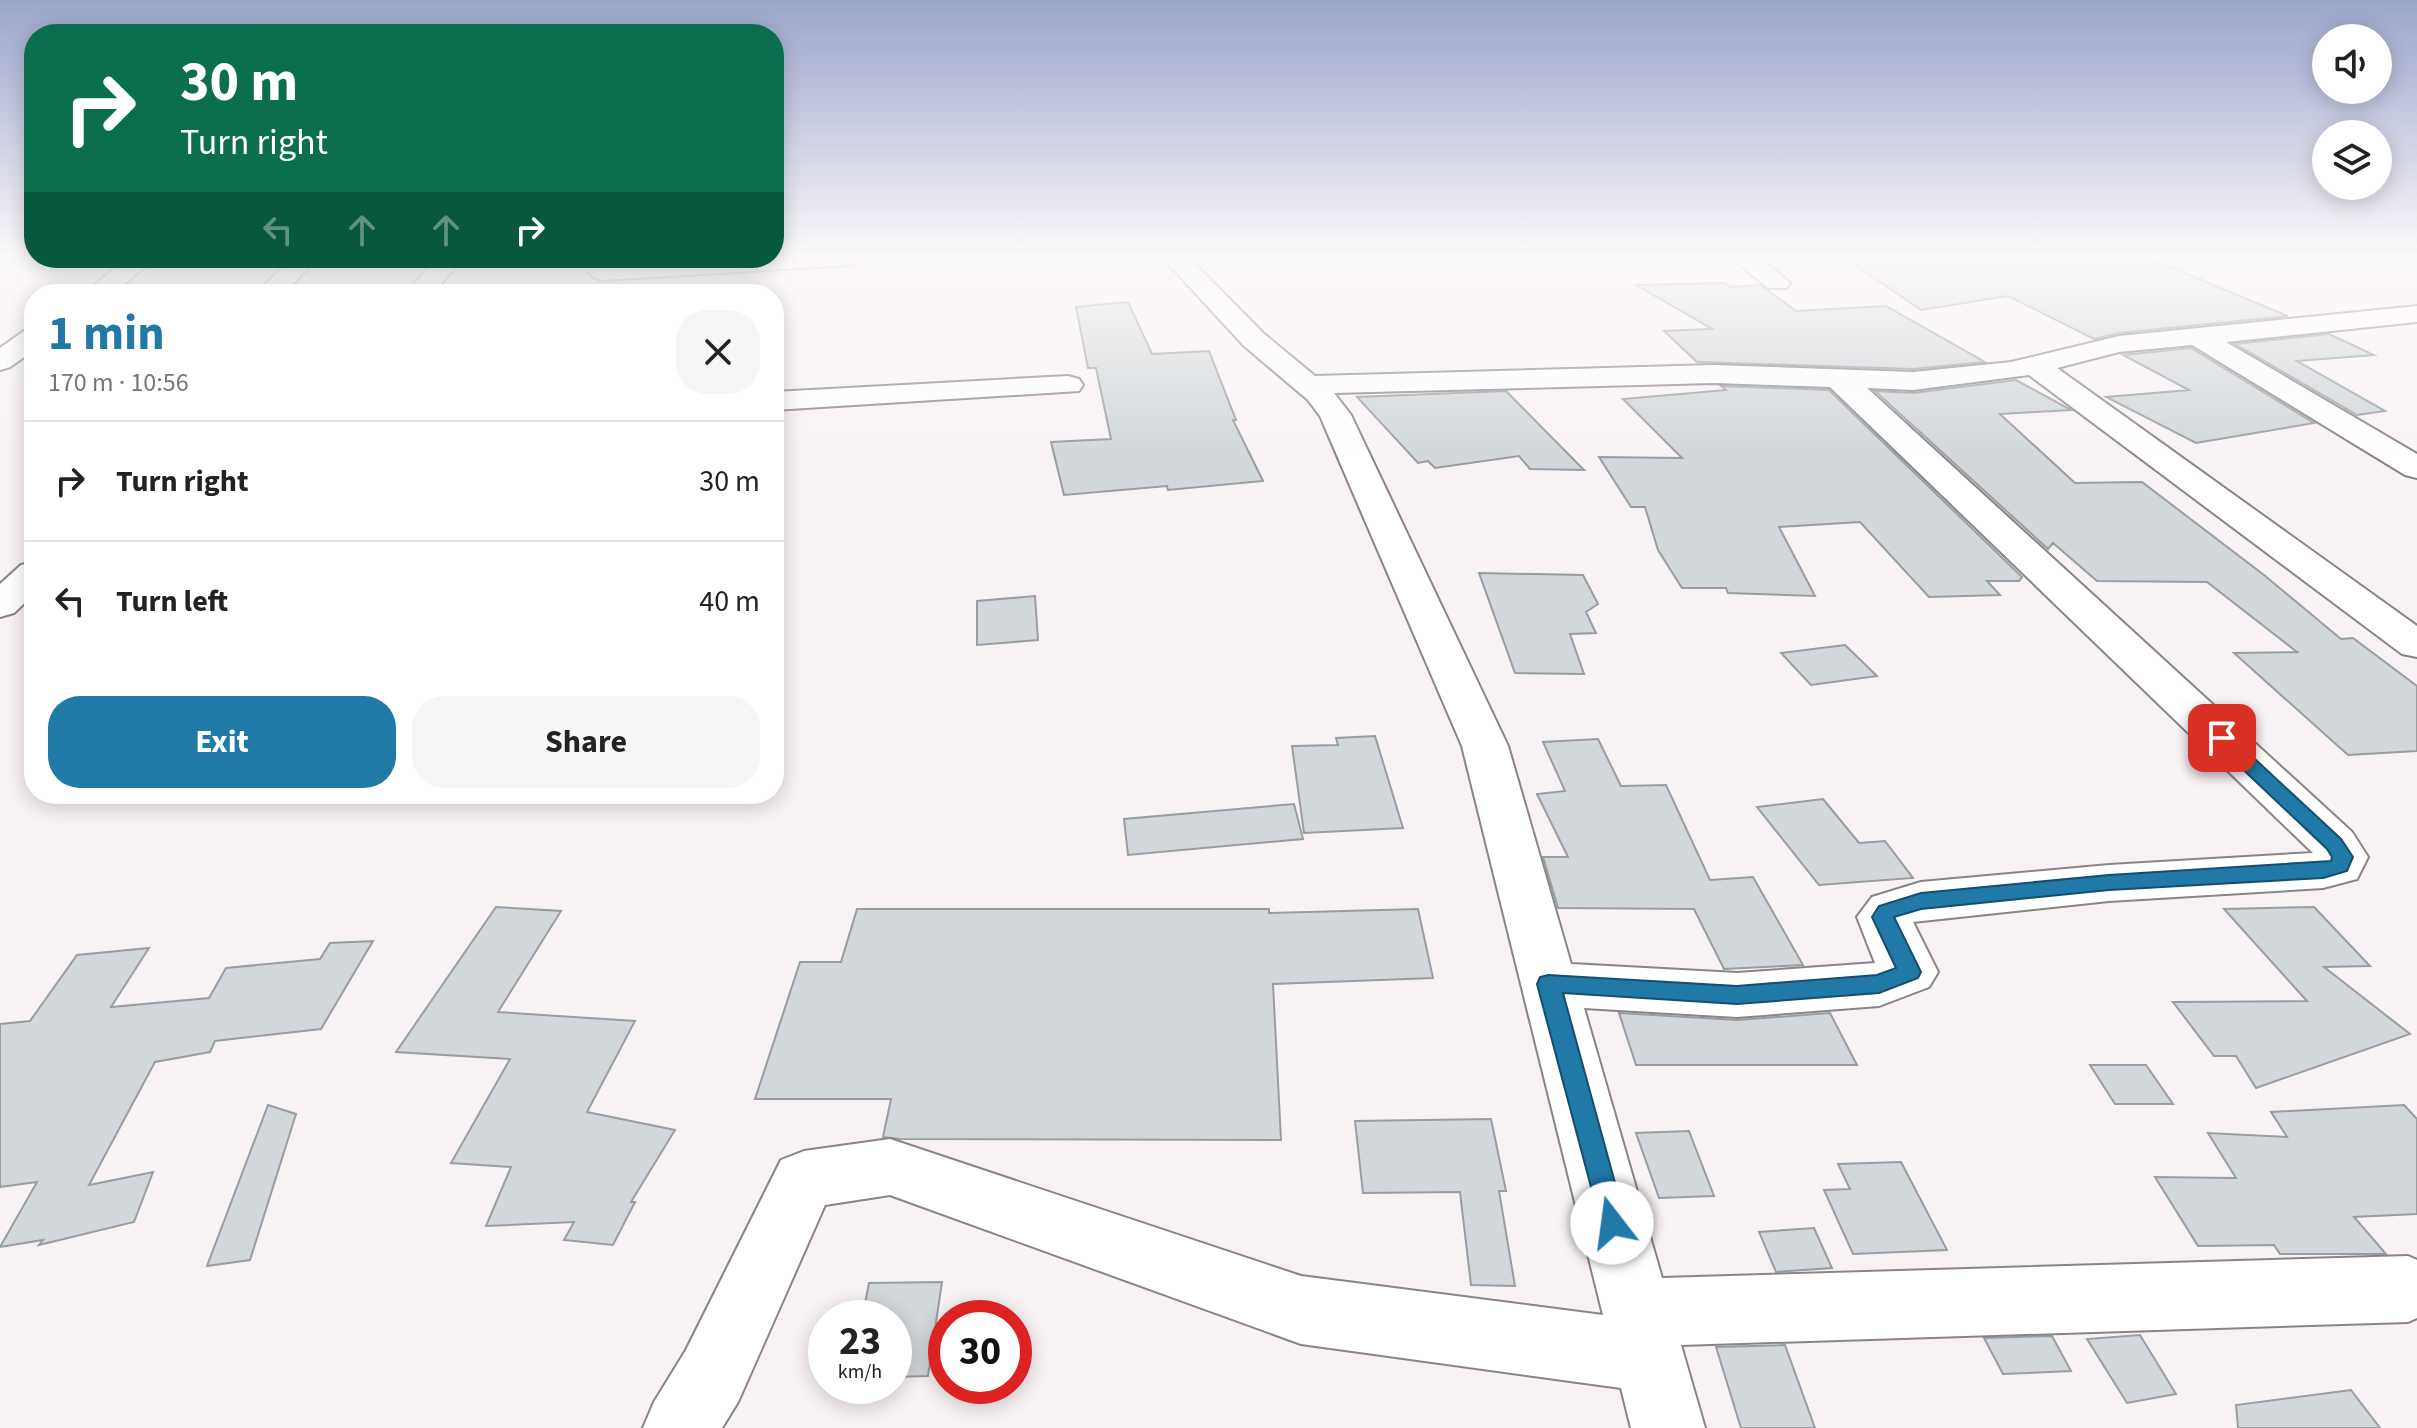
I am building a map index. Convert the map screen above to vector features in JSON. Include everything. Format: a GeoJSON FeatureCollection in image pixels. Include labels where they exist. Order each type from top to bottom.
{"type":"FeatureCollection","features":[{"type":"Feature","properties":{"kind":"street"},"geometry":{"type":"LineString","coordinates":[[1239,325],[1319,394],[1335,415],[1485,746],[1668,1428]]}},
{"type":"Feature","properties":{"kind":"street"},"geometry":{"type":"LineString","coordinates":[[1308,385],[1714,374],[1913,381],[2035,366],[2119,344],[2316,325]]}},
{"type":"Feature","properties":{"kind":"street"},"geometry":{"type":"LineString","coordinates":[[2198,337],[2417,468]]}},
{"type":"Feature","properties":{"kind":"street"},"geometry":{"type":"LineString","coordinates":[[0,361],[24,344]]}},
{"type":"Feature","properties":{"kind":"street"},"geometry":{"type":"LineString","coordinates":[[2035,366],[2417,645]]}},
{"type":"Feature","properties":{"kind":"street"},"geometry":{"type":"LineString","coordinates":[[1548,984],[1737,995],[1879,984],[1910,972],[1883,917],[1887,911],[1921,901],[2109,883],[2323,870],[2339,866],[2343,857],[2334,844],[1838,378]]}},
{"type":"Feature","properties":{"kind":"street"},"geometry":{"type":"LineString","coordinates":[[784,400],[1068,385]]}},
{"type":"Feature","properties":{"kind":"street"},"geometry":{"type":"LineString","coordinates":[[0,605],[24,582]]}},
{"type":"Feature","properties":{"kind":"street"},"geometry":{"type":"LineString","coordinates":[[680,1428],[712,1376],[804,1180],[890,1167],[1301,1310],[1642,1334],[2408,1289]]}},
{"type":"Feature","properties":{"kind":"building"},"geometry":{"type":"Polygon","coordinates":[[[1079,325],[1138,325],[1152,354],[1209,351],[1236,420],[1233,420],[1263,481],[1064,495],[1051,442],[1111,439],[1096,368],[1088,368],[1079,325]]]}},
{"type":"Feature","properties":{"kind":"building"},"geometry":{"type":"Polygon","coordinates":[[[1704,325],[1919,325],[1985,362],[1913,369],[1697,362],[1664,331],[1712,329],[1704,325]]]}},
{"type":"Feature","properties":{"kind":"building"},"geometry":{"type":"Polygon","coordinates":[[[2065,325],[2202,325],[2119,333],[2094,339],[2065,325]]]}},
{"type":"Feature","properties":{"kind":"building"},"geometry":{"type":"Polygon","coordinates":[[[2329,334],[2374,355],[2297,361],[2385,411],[2357,415],[2235,344],[2329,334]]]}},
{"type":"Feature","properties":{"kind":"building"},"geometry":{"type":"Polygon","coordinates":[[[2191,348],[2314,423],[2196,443],[2106,397],[2189,390],[2123,355],[2191,348]]]}},
{"type":"Feature","properties":{"kind":"building"},"geometry":{"type":"Polygon","coordinates":[[[2016,380],[2071,410],[2000,414],[2075,483],[2142,482],[2264,575],[2341,639],[2353,638],[2417,686],[2417,751],[2348,755],[2234,653],[2297,652],[2207,582],[2097,581],[2053,543],[2048,549],[1875,391],[1913,393],[2016,380]]]}},
{"type":"Feature","properties":{"kind":"building"},"geometry":{"type":"Polygon","coordinates":[[[1721,386],[1829,390],[2022,577],[2019,581],[1987,581],[2000,595],[1929,597],[1860,522],[1779,527],[1815,596],[1728,593],[1726,588],[1682,588],[1658,550],[1645,507],[1631,507],[1599,457],[1682,458],[1623,399],[1726,390],[1721,386]]]}},
{"type":"Feature","properties":{"kind":"building"},"geometry":{"type":"Polygon","coordinates":[[[1506,391],[1584,470],[1530,469],[1519,456],[1435,468],[1428,461],[1418,463],[1357,397],[1506,391]]]}},
{"type":"Feature","properties":{"kind":"building"},"geometry":{"type":"Polygon","coordinates":[[[1479,573],[1583,575],[1598,604],[1586,612],[1596,633],[1570,634],[1584,674],[1515,673],[1479,573]]]}},
{"type":"Feature","properties":{"kind":"building"},"geometry":{"type":"Polygon","coordinates":[[[1035,596],[1038,640],[977,645],[977,601],[1035,596]]]}},
{"type":"Feature","properties":{"kind":"building"},"geometry":{"type":"Polygon","coordinates":[[[1845,645],[1877,676],[1811,685],[1781,653],[1845,645]]]}},
{"type":"Feature","properties":{"kind":"building"},"geometry":{"type":"Polygon","coordinates":[[[1375,736],[1403,828],[1304,833],[1292,746],[1338,745],[1336,738],[1375,736]]]}},
{"type":"Feature","properties":{"kind":"building"},"geometry":{"type":"Polygon","coordinates":[[[1598,739],[1621,786],[1666,785],[1710,880],[1753,877],[1803,965],[1724,969],[1694,909],[1558,908],[1543,857],[1568,857],[1537,794],[1565,791],[1543,742],[1598,739]]]}},
{"type":"Feature","properties":{"kind":"building"},"geometry":{"type":"Polygon","coordinates":[[[1823,799],[1859,843],[1885,841],[1913,878],[1819,885],[1757,807],[1823,799]]]}},
{"type":"Feature","properties":{"kind":"building"},"geometry":{"type":"Polygon","coordinates":[[[1294,804],[1303,839],[1128,855],[1124,819],[1294,804]]]}},
{"type":"Feature","properties":{"kind":"building"},"geometry":{"type":"Polygon","coordinates":[[[496,907],[561,911],[498,1012],[635,1021],[587,1112],[675,1130],[631,1202],[635,1202],[613,1245],[564,1240],[574,1222],[486,1226],[511,1167],[451,1163],[510,1059],[396,1052],[496,907]]]}},
{"type":"Feature","properties":{"kind":"building"},"geometry":{"type":"Polygon","coordinates":[[[2314,907],[2370,966],[2324,967],[2410,1034],[2256,1088],[2236,1056],[2214,1056],[2173,1002],[2307,1001],[2224,909],[2314,907]]]}},
{"type":"Feature","properties":{"kind":"building"},"geometry":{"type":"Polygon","coordinates":[[[857,909],[1269,909],[1269,913],[1418,909],[1433,978],[1273,984],[1281,1140],[883,1137],[891,1099],[755,1099],[800,962],[841,962],[857,909]]]}},
{"type":"Feature","properties":{"kind":"building"},"geometry":{"type":"Polygon","coordinates":[[[373,941],[321,1029],[215,1041],[210,1052],[155,1062],[89,1185],[153,1172],[134,1222],[39,1245],[43,1240],[0,1247],[37,1182],[0,1187],[0,1024],[30,1021],[77,955],[149,948],[111,1007],[209,998],[226,968],[320,959],[330,943],[373,941]]]}},
{"type":"Feature","properties":{"kind":"building"},"geometry":{"type":"Polygon","coordinates":[[[1619,1013],[1737,1020],[1830,1013],[1857,1065],[1636,1065],[1619,1013]]]}},
{"type":"Feature","properties":{"kind":"building"},"geometry":{"type":"Polygon","coordinates":[[[2090,1065],[2146,1065],[2173,1104],[2115,1104],[2090,1065]]]}},
{"type":"Feature","properties":{"kind":"building"},"geometry":{"type":"Polygon","coordinates":[[[268,1105],[296,1114],[250,1260],[207,1266],[268,1105]]]}},
{"type":"Feature","properties":{"kind":"building"},"geometry":{"type":"Polygon","coordinates":[[[2404,1105],[2417,1119],[2417,1214],[2354,1217],[2386,1254],[2280,1254],[2274,1245],[2198,1246],[2155,1177],[2236,1178],[2208,1133],[2287,1137],[2271,1112],[2404,1105]]]}},
{"type":"Feature","properties":{"kind":"building"},"geometry":{"type":"Polygon","coordinates":[[[1491,1119],[1506,1191],[1499,1191],[1515,1286],[1471,1285],[1460,1192],[1363,1193],[1355,1121],[1491,1119]]]}},
{"type":"Feature","properties":{"kind":"building"},"geometry":{"type":"Polygon","coordinates":[[[1689,1131],[1714,1196],[1659,1198],[1636,1133],[1689,1131]]]}},
{"type":"Feature","properties":{"kind":"building"},"geometry":{"type":"Polygon","coordinates":[[[1901,1162],[1947,1250],[1853,1254],[1824,1190],[1850,1189],[1838,1164],[1901,1162]]]}},
{"type":"Feature","properties":{"kind":"building"},"geometry":{"type":"Polygon","coordinates":[[[1814,1228],[1832,1268],[1776,1272],[1759,1232],[1814,1228]]]}},
{"type":"Feature","properties":{"kind":"building"},"geometry":{"type":"Polygon","coordinates":[[[942,1282],[939,1300],[928,1300],[928,1376],[912,1376],[912,1300],[866,1300],[869,1283],[942,1282]]]}},
{"type":"Feature","properties":{"kind":"building"},"geometry":{"type":"Polygon","coordinates":[[[2140,1335],[2176,1394],[2127,1403],[2087,1339],[2140,1335]]]}},
{"type":"Feature","properties":{"kind":"building"},"geometry":{"type":"Polygon","coordinates":[[[2052,1336],[2071,1371],[2003,1374],[1984,1338],[2052,1336]]]}},
{"type":"Feature","properties":{"kind":"building"},"geometry":{"type":"Polygon","coordinates":[[[1785,1345],[1815,1428],[1741,1428],[1716,1347],[1785,1345]]]}},
{"type":"Feature","properties":{"kind":"building"},"geometry":{"type":"Polygon","coordinates":[[[2351,1390],[2380,1428],[2238,1428],[2236,1405],[2351,1390]]]}},
{"type":"Feature","properties":{"kind":"route"},"geometry":{"type":"LineString","coordinates":[[1612,1223],[1548,984],[1737,995],[1879,984],[1910,972],[1908,962],[1883,917],[1887,911],[1921,901],[2109,883],[2323,870],[2339,866],[2343,857],[2334,844],[2222,738]]}}]}
